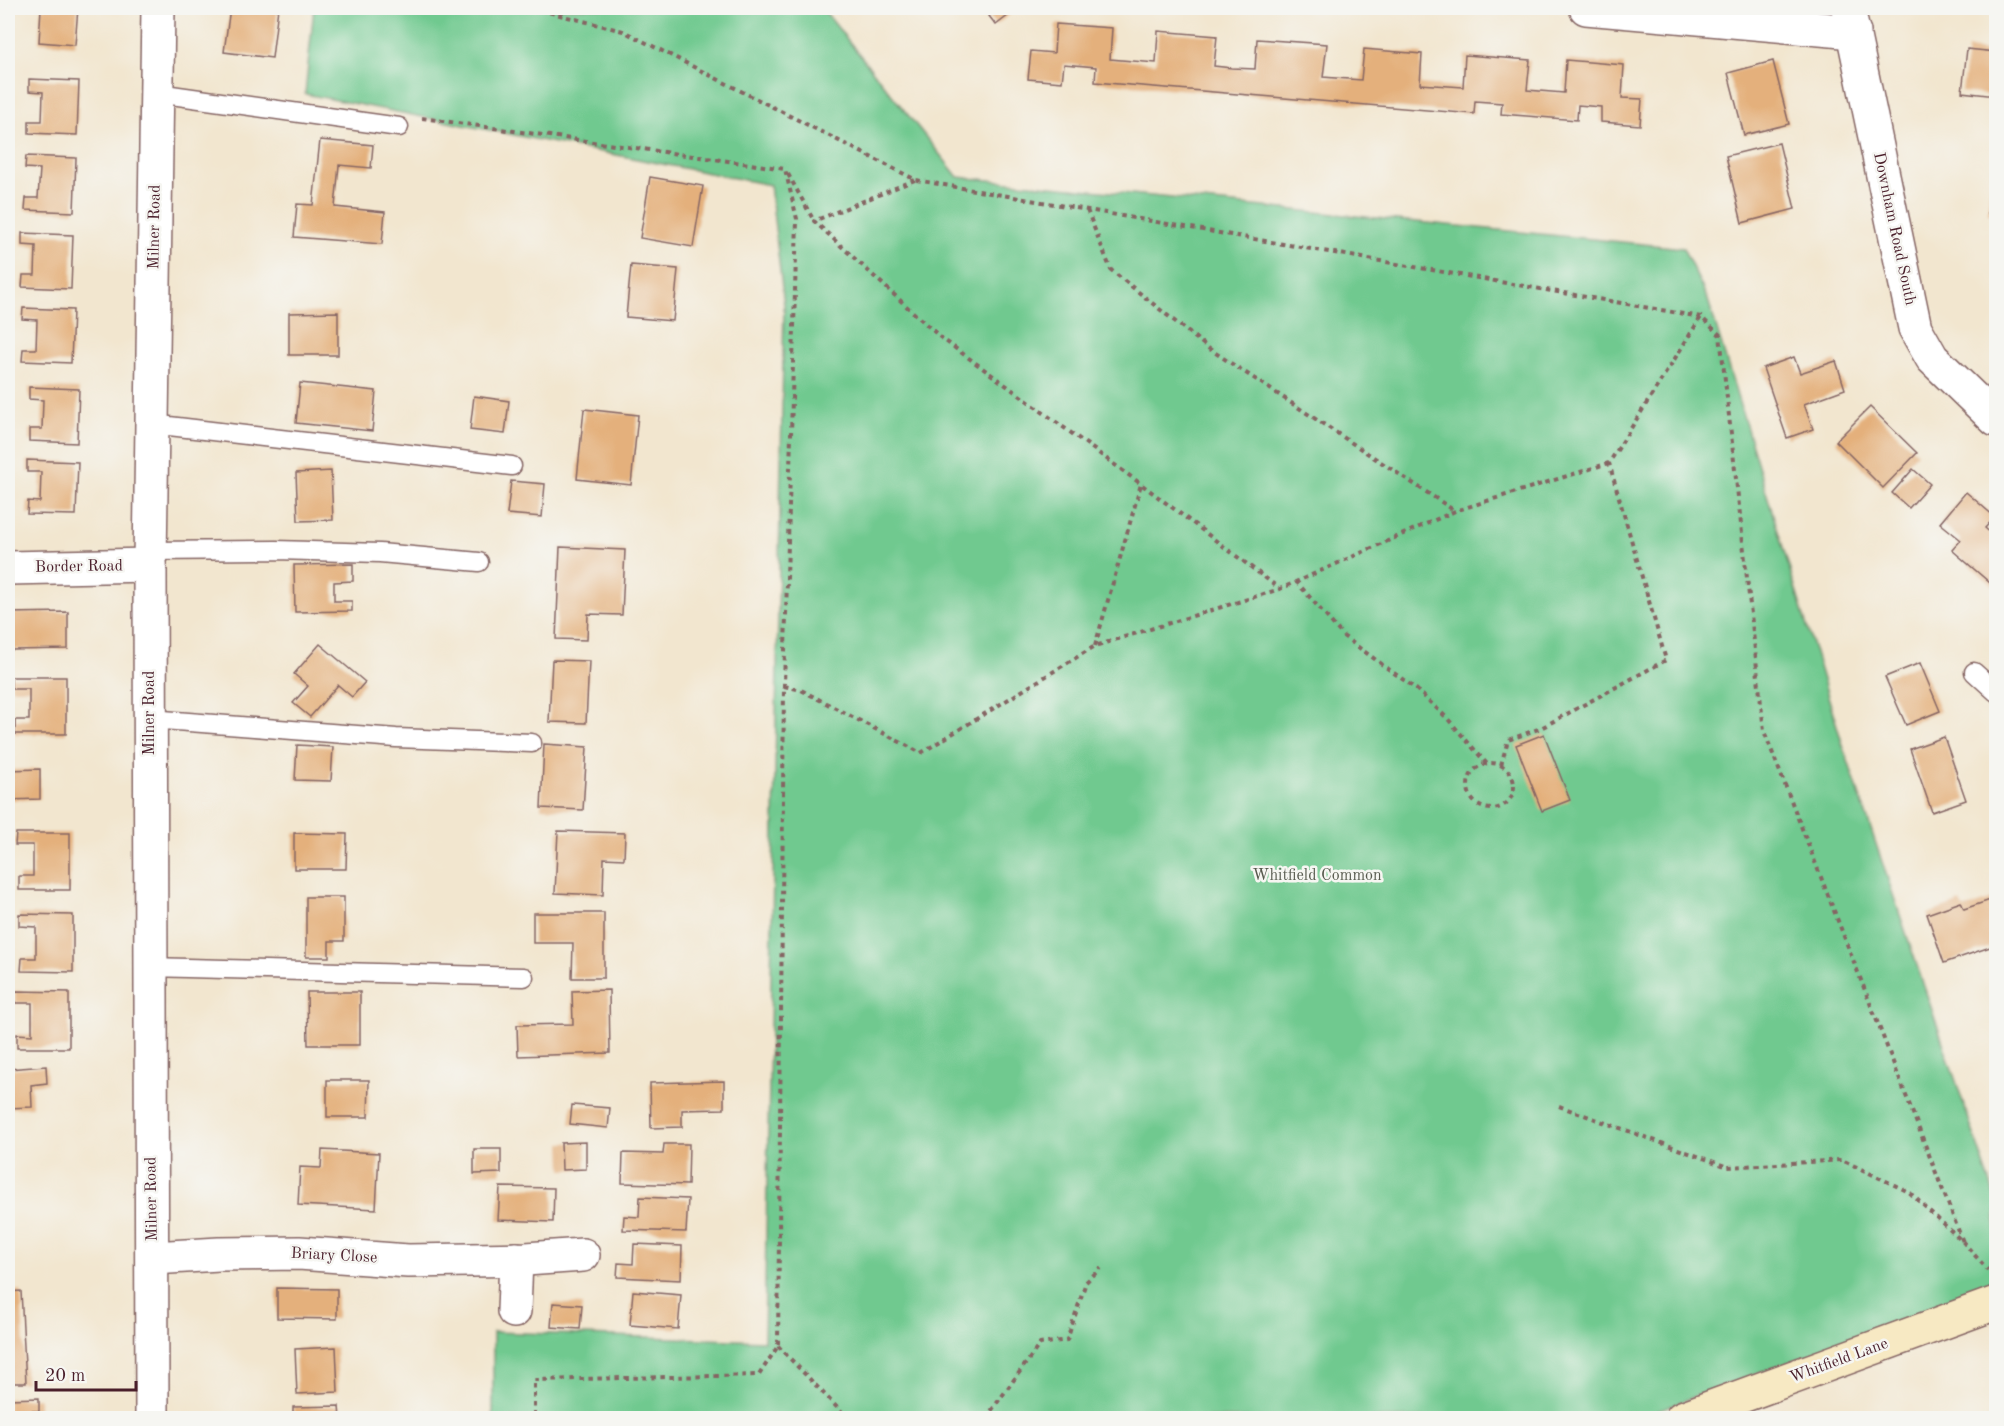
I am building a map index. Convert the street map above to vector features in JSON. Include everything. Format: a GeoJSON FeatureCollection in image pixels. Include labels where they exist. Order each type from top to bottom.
{"type":"FeatureCollection","features":[{"type":"Feature","properties":{"kind":"street","name":"Milner Road"},"geometry":{"type":"LineString","coordinates":[[152,1419],[153,1258],[149,967],[150,558],[158,8]]}},
{"type":"Feature","properties":{"kind":"street"},"geometry":{"type":"LineString","coordinates":[[1586,8],[1851,20]]}},
{"type":"Feature","properties":{"kind":"street","name":"Downham Road South"},"geometry":{"type":"LineString","coordinates":[[1851,20],[1915,328],[1932,358],[1996,420]]}},
{"type":"Feature","properties":{"kind":"street","name":"Border Road"},"geometry":{"type":"LineString","coordinates":[[8,568],[150,558]]}},
{"type":"Feature","properties":{"kind":"street","name":"Briary Close"},"geometry":{"type":"LineString","coordinates":[[153,1258],[298,1253],[408,1261],[583,1255]]}},
{"type":"Feature","properties":{"kind":"street"},"geometry":{"type":"LineString","coordinates":[[514,1311],[516,1259]]}},
{"type":"Feature","properties":{"kind":"street","name":"Whitfield Lane"},"geometry":{"type":"LineString","coordinates":[[1682,1419],[1993,1288]]}},
{"type":"Feature","properties":{"kind":"lane"},"geometry":{"type":"LineString","coordinates":[[157,93],[399,127]]}},
{"type":"Feature","properties":{"kind":"lane"},"geometry":{"type":"LineString","coordinates":[[152,424],[512,466]]}},
{"type":"Feature","properties":{"kind":"lane"},"geometry":{"type":"LineString","coordinates":[[150,558],[276,550],[369,553],[479,562]]}},
{"type":"Feature","properties":{"kind":"lane"},"geometry":{"type":"LineString","coordinates":[[1974,672],[1996,692]]}},
{"type":"Feature","properties":{"kind":"lane"},"geometry":{"type":"LineString","coordinates":[[150,719],[385,737],[532,743]]}},
{"type":"Feature","properties":{"kind":"lane"},"geometry":{"type":"LineString","coordinates":[[149,967],[524,977]]}},
{"type":"Feature","properties":{"kind":"path"},"geometry":{"type":"LineString","coordinates":[[532,8],[623,31],[916,180],[1701,317],[1720,335],[1764,731],[1963,1242],[1993,1288]]}},
{"type":"Feature","properties":{"kind":"path"},"geometry":{"type":"LineString","coordinates":[[417,118],[785,169]]}},
{"type":"Feature","properties":{"kind":"path"},"geometry":{"type":"LineString","coordinates":[[785,169],[814,221],[940,337],[1280,589]]}},
{"type":"Feature","properties":{"kind":"path"},"geometry":{"type":"LineString","coordinates":[[534,1419],[534,1380],[759,1375],[778,1346],[784,686],[797,219],[785,169]]}},
{"type":"Feature","properties":{"kind":"path"},"geometry":{"type":"LineString","coordinates":[[814,221],[916,180]]}},
{"type":"Feature","properties":{"kind":"path"},"geometry":{"type":"LineString","coordinates":[[1087,210],[1111,270],[1208,348],[1455,511]]}},
{"type":"Feature","properties":{"kind":"path"},"geometry":{"type":"LineString","coordinates":[[784,686],[801,690],[921,753],[1095,646],[1280,589],[1455,511],[1609,463],[1701,317]]}},
{"type":"Feature","properties":{"kind":"path"},"geometry":{"type":"LineString","coordinates":[[1501,765],[1508,740],[1541,728],[1666,660],[1609,463]]}},
{"type":"Feature","properties":{"kind":"path"},"geometry":{"type":"LineString","coordinates":[[1095,646],[1141,484]]}},
{"type":"Feature","properties":{"kind":"path"},"geometry":{"type":"LineString","coordinates":[[1296,582],[1343,636],[1416,689],[1447,718],[1487,764]]}},
{"type":"Feature","properties":{"kind":"path"},"geometry":{"type":"LineString","coordinates":[[1487,764],[1501,765],[1511,776],[1513,791],[1506,804],[1491,809],[1477,804],[1471,799],[1468,791],[1470,777],[1474,771],[1487,764]]}},
{"type":"Feature","properties":{"kind":"path"},"geometry":{"type":"LineString","coordinates":[[1560,1106],[1728,1167],[1842,1160],[1909,1192],[1963,1242]]}},
{"type":"Feature","properties":{"kind":"path"},"geometry":{"type":"LineString","coordinates":[[986,1419],[1040,1344],[1067,1340],[1086,1282],[1101,1268]]}},
{"type":"Feature","properties":{"kind":"path"},"geometry":{"type":"LineString","coordinates":[[778,1346],[847,1419]]}},
{"type":"Feature","properties":{"kind":"green space","name":"Whitfield Common"},"geometry":{"type":"Polygon","coordinates":[[[314,8],[822,8],[958,177],[1683,248],[1708,300],[1844,749],[1996,1200],[1996,1287],[1636,1418],[493,1418],[493,1332],[764,1341],[784,305],[770,185],[305,94],[314,8]]]}},
{"type":"Feature","properties":{"kind":"building"},"geometry":{"type":"Polygon","coordinates":[[[41,8],[78,8],[75,45],[39,42],[41,8]]]}},
{"type":"Feature","properties":{"kind":"building"},"geometry":{"type":"Polygon","coordinates":[[[230,8],[278,8],[272,58],[224,52],[230,8]]]}},
{"type":"Feature","properties":{"kind":"building"},"geometry":{"type":"Polygon","coordinates":[[[996,8],[1018,8],[996,25],[989,16],[996,8]]]}},
{"type":"Feature","properties":{"kind":"building"},"geometry":{"type":"Polygon","coordinates":[[[1056,24],[1112,28],[1110,59],[1156,63],[1158,31],[1217,36],[1214,66],[1232,68],[1255,69],[1257,39],[1327,44],[1323,77],[1361,80],[1364,49],[1422,54],[1420,84],[1463,87],[1465,55],[1530,60],[1527,90],[1564,93],[1566,60],[1624,65],[1622,98],[1642,99],[1640,125],[1601,122],[1601,107],[1578,105],[1577,120],[1501,114],[1502,103],[1475,101],[1474,114],[1095,82],[1096,67],[1064,64],[1062,82],[1028,79],[1031,51],[1054,53],[1056,24]]]}},
{"type":"Feature","properties":{"kind":"building"},"geometry":{"type":"Polygon","coordinates":[[[1967,49],[1996,52],[1996,96],[1962,92],[1967,49]]]}},
{"type":"Feature","properties":{"kind":"building"},"geometry":{"type":"Polygon","coordinates":[[[1773,61],[1789,124],[1744,135],[1728,73],[1773,61]]]}},
{"type":"Feature","properties":{"kind":"building"},"geometry":{"type":"Polygon","coordinates":[[[29,79],[79,81],[77,135],[29,133],[29,121],[42,121],[43,92],[29,91],[29,79]]]}},
{"type":"Feature","properties":{"kind":"building"},"geometry":{"type":"Polygon","coordinates":[[[320,140],[373,145],[371,168],[339,165],[335,207],[385,212],[382,244],[294,237],[297,204],[313,205],[320,140]]]}},
{"type":"Feature","properties":{"kind":"building"},"geometry":{"type":"Polygon","coordinates":[[[1779,143],[1795,209],[1742,223],[1726,156],[1779,143]]]}},
{"type":"Feature","properties":{"kind":"building"},"geometry":{"type":"Polygon","coordinates":[[[26,156],[76,158],[74,212],[25,210],[26,198],[38,198],[40,169],[25,168],[26,156]]]}},
{"type":"Feature","properties":{"kind":"building"},"geometry":{"type":"Polygon","coordinates":[[[1992,166],[1996,166],[1996,214],[1988,213],[1992,166]]]}},
{"type":"Feature","properties":{"kind":"building"},"geometry":{"type":"Polygon","coordinates":[[[650,177],[703,186],[693,247],[640,238],[650,177]]]}},
{"type":"Feature","properties":{"kind":"building"},"geometry":{"type":"Polygon","coordinates":[[[22,233],[73,235],[71,289],[22,287],[23,275],[35,275],[36,246],[22,245],[22,233]]]}},
{"type":"Feature","properties":{"kind":"building"},"geometry":{"type":"Polygon","coordinates":[[[631,265],[678,269],[673,321],[626,317],[631,265]]]}},
{"type":"Feature","properties":{"kind":"building"},"geometry":{"type":"Polygon","coordinates":[[[23,308],[73,310],[71,363],[22,361],[23,349],[36,349],[37,320],[22,319],[23,308]]]}},
{"type":"Feature","properties":{"kind":"building"},"geometry":{"type":"Polygon","coordinates":[[[338,312],[338,355],[289,355],[289,313],[338,312]]]}},
{"type":"Feature","properties":{"kind":"building"},"geometry":{"type":"Polygon","coordinates":[[[1794,357],[1800,373],[1836,361],[1845,389],[1804,404],[1813,429],[1787,438],[1763,368],[1794,357]]]}},
{"type":"Feature","properties":{"kind":"building"},"geometry":{"type":"Polygon","coordinates":[[[300,383],[376,391],[372,431],[296,423],[300,383]]]}},
{"type":"Feature","properties":{"kind":"building"},"geometry":{"type":"Polygon","coordinates":[[[29,387],[79,389],[77,443],[29,441],[29,429],[42,429],[43,400],[29,399],[29,387]]]}},
{"type":"Feature","properties":{"kind":"building"},"geometry":{"type":"Polygon","coordinates":[[[474,396],[509,401],[505,434],[470,430],[474,396]]]}},
{"type":"Feature","properties":{"kind":"building"},"geometry":{"type":"Polygon","coordinates":[[[1870,407],[1917,453],[1883,488],[1836,441],[1870,407]]]}},
{"type":"Feature","properties":{"kind":"building"},"geometry":{"type":"Polygon","coordinates":[[[584,409],[638,415],[631,485],[577,479],[584,409]]]}},
{"type":"Feature","properties":{"kind":"building"},"geometry":{"type":"Polygon","coordinates":[[[27,460],[78,462],[76,515],[27,514],[28,501],[40,502],[41,472],[27,472],[27,460]]]}},
{"type":"Feature","properties":{"kind":"building"},"geometry":{"type":"Polygon","coordinates":[[[1913,469],[1930,484],[1909,508],[1892,493],[1913,469]]]}},
{"type":"Feature","properties":{"kind":"building"},"geometry":{"type":"Polygon","coordinates":[[[331,471],[333,520],[298,521],[296,473],[331,471]]]}},
{"type":"Feature","properties":{"kind":"building"},"geometry":{"type":"Polygon","coordinates":[[[511,481],[545,484],[542,517],[507,514],[511,481]]]}},
{"type":"Feature","properties":{"kind":"building"},"geometry":{"type":"Polygon","coordinates":[[[1966,492],[1995,517],[1985,528],[1996,538],[1996,588],[1952,550],[1961,540],[1940,523],[1966,492]]]}},
{"type":"Feature","properties":{"kind":"building"},"geometry":{"type":"Polygon","coordinates":[[[560,547],[625,550],[622,615],[588,614],[587,640],[556,639],[560,547]]]}},
{"type":"Feature","properties":{"kind":"building"},"geometry":{"type":"Polygon","coordinates":[[[353,564],[353,581],[334,582],[334,601],[352,601],[352,611],[295,612],[294,565],[353,564]]]}},
{"type":"Feature","properties":{"kind":"building"},"geometry":{"type":"Polygon","coordinates":[[[68,612],[68,649],[11,650],[11,641],[8,641],[8,613],[68,612]]]}},
{"type":"Feature","properties":{"kind":"building"},"geometry":{"type":"Polygon","coordinates":[[[320,644],[365,682],[352,697],[338,685],[310,717],[293,703],[308,686],[294,674],[320,644]]]}},
{"type":"Feature","properties":{"kind":"building"},"geometry":{"type":"Polygon","coordinates":[[[552,660],[589,661],[586,723],[549,722],[552,660]]]}},
{"type":"Feature","properties":{"kind":"building"},"geometry":{"type":"Polygon","coordinates":[[[1920,663],[1940,711],[1906,725],[1885,677],[1920,663]]]}},
{"type":"Feature","properties":{"kind":"building"},"geometry":{"type":"Polygon","coordinates":[[[11,677],[66,677],[66,734],[15,734],[15,720],[29,720],[29,689],[11,689],[11,677]]]}},
{"type":"Feature","properties":{"kind":"building"},"geometry":{"type":"Polygon","coordinates":[[[1544,734],[1570,800],[1542,811],[1516,745],[1544,734]]]}},
{"type":"Feature","properties":{"kind":"building"},"geometry":{"type":"Polygon","coordinates":[[[1944,737],[1966,800],[1932,812],[1910,749],[1944,737]]]}},
{"type":"Feature","properties":{"kind":"building"},"geometry":{"type":"Polygon","coordinates":[[[544,744],[587,747],[583,810],[541,808],[544,744]]]}},
{"type":"Feature","properties":{"kind":"building"},"geometry":{"type":"Polygon","coordinates":[[[297,745],[333,747],[331,781],[295,780],[297,745]]]}},
{"type":"Feature","properties":{"kind":"building"},"geometry":{"type":"Polygon","coordinates":[[[40,769],[40,799],[8,800],[8,770],[40,769]]]}},
{"type":"Feature","properties":{"kind":"building"},"geometry":{"type":"Polygon","coordinates":[[[558,831],[625,833],[624,859],[604,858],[603,895],[555,893],[558,831]]]}},
{"type":"Feature","properties":{"kind":"building"},"geometry":{"type":"Polygon","coordinates":[[[16,833],[70,833],[70,890],[19,890],[19,876],[33,876],[33,845],[15,845],[16,833]]]}},
{"type":"Feature","properties":{"kind":"building"},"geometry":{"type":"Polygon","coordinates":[[[294,833],[347,834],[346,869],[294,869],[294,833]]]}},
{"type":"Feature","properties":{"kind":"building"},"geometry":{"type":"Polygon","coordinates":[[[306,897],[344,897],[344,941],[329,941],[329,957],[306,957],[306,897]]]}},
{"type":"Feature","properties":{"kind":"building"},"geometry":{"type":"Polygon","coordinates":[[[1996,898],[1996,945],[1944,963],[1927,914],[1961,902],[1964,909],[1996,898]]]}},
{"type":"Feature","properties":{"kind":"building"},"geometry":{"type":"Polygon","coordinates":[[[533,913],[604,913],[604,978],[572,978],[573,943],[533,943],[533,913]]]}},
{"type":"Feature","properties":{"kind":"building"},"geometry":{"type":"Polygon","coordinates":[[[19,914],[73,915],[73,972],[21,971],[22,958],[36,958],[36,927],[19,926],[19,914]]]}},
{"type":"Feature","properties":{"kind":"building"},"geometry":{"type":"Polygon","coordinates":[[[609,990],[610,1053],[518,1056],[517,1025],[573,1024],[572,991],[609,990]]]}},
{"type":"Feature","properties":{"kind":"building"},"geometry":{"type":"Polygon","coordinates":[[[15,991],[69,992],[69,1048],[17,1048],[17,1034],[32,1035],[32,1003],[15,1003],[15,991]]]}},
{"type":"Feature","properties":{"kind":"building"},"geometry":{"type":"Polygon","coordinates":[[[307,992],[360,992],[360,1045],[308,1045],[307,992]]]}},
{"type":"Feature","properties":{"kind":"building"},"geometry":{"type":"Polygon","coordinates":[[[46,1066],[47,1083],[31,1085],[32,1107],[8,1108],[8,1069],[46,1066]]]}},
{"type":"Feature","properties":{"kind":"building"},"geometry":{"type":"Polygon","coordinates":[[[327,1080],[369,1080],[368,1117],[327,1117],[327,1080]]]}},
{"type":"Feature","properties":{"kind":"building"},"geometry":{"type":"Polygon","coordinates":[[[724,1081],[724,1109],[682,1110],[682,1127],[651,1128],[650,1083],[724,1081]]]}},
{"type":"Feature","properties":{"kind":"building"},"geometry":{"type":"Polygon","coordinates":[[[572,1105],[610,1108],[608,1128],[570,1124],[572,1105]]]}},
{"type":"Feature","properties":{"kind":"building"},"geometry":{"type":"Polygon","coordinates":[[[586,1142],[586,1169],[562,1170],[561,1143],[586,1142]]]}},
{"type":"Feature","properties":{"kind":"building"},"geometry":{"type":"Polygon","coordinates":[[[664,1144],[689,1144],[688,1185],[622,1183],[623,1153],[663,1154],[664,1144]]]}},
{"type":"Feature","properties":{"kind":"building"},"geometry":{"type":"Polygon","coordinates":[[[474,1149],[501,1149],[501,1173],[474,1174],[474,1149]]]}},
{"type":"Feature","properties":{"kind":"building"},"geometry":{"type":"Polygon","coordinates":[[[322,1150],[379,1153],[376,1209],[298,1205],[300,1167],[321,1168],[322,1150]]]}},
{"type":"Feature","properties":{"kind":"building"},"geometry":{"type":"Polygon","coordinates":[[[500,1187],[554,1188],[553,1222],[498,1220],[500,1187]]]}},
{"type":"Feature","properties":{"kind":"building"},"geometry":{"type":"Polygon","coordinates":[[[640,1197],[688,1199],[686,1232],[623,1230],[624,1216],[639,1217],[640,1197]]]}},
{"type":"Feature","properties":{"kind":"building"},"geometry":{"type":"Polygon","coordinates":[[[634,1244],[682,1246],[681,1280],[617,1277],[618,1263],[633,1264],[634,1244]]]}},
{"type":"Feature","properties":{"kind":"building"},"geometry":{"type":"Polygon","coordinates":[[[277,1288],[337,1289],[337,1319],[277,1318],[277,1288]]]}},
{"type":"Feature","properties":{"kind":"building"},"geometry":{"type":"Polygon","coordinates":[[[21,1291],[26,1383],[8,1383],[8,1292],[21,1291]]]}},
{"type":"Feature","properties":{"kind":"building"},"geometry":{"type":"Polygon","coordinates":[[[633,1291],[681,1295],[678,1329],[630,1325],[633,1291]]]}},
{"type":"Feature","properties":{"kind":"building"},"geometry":{"type":"Polygon","coordinates":[[[553,1303],[582,1305],[580,1329],[551,1327],[553,1303]]]}},
{"type":"Feature","properties":{"kind":"building"},"geometry":{"type":"Polygon","coordinates":[[[336,1347],[338,1392],[297,1394],[295,1349],[336,1347]]]}},
{"type":"Feature","properties":{"kind":"building"},"geometry":{"type":"Polygon","coordinates":[[[39,1398],[39,1411],[24,1411],[24,1418],[8,1418],[8,1399],[39,1398]]]}},
{"type":"Feature","properties":{"kind":"building"},"geometry":{"type":"Polygon","coordinates":[[[339,1406],[340,1418],[293,1418],[293,1407],[339,1406]]]}}]}
